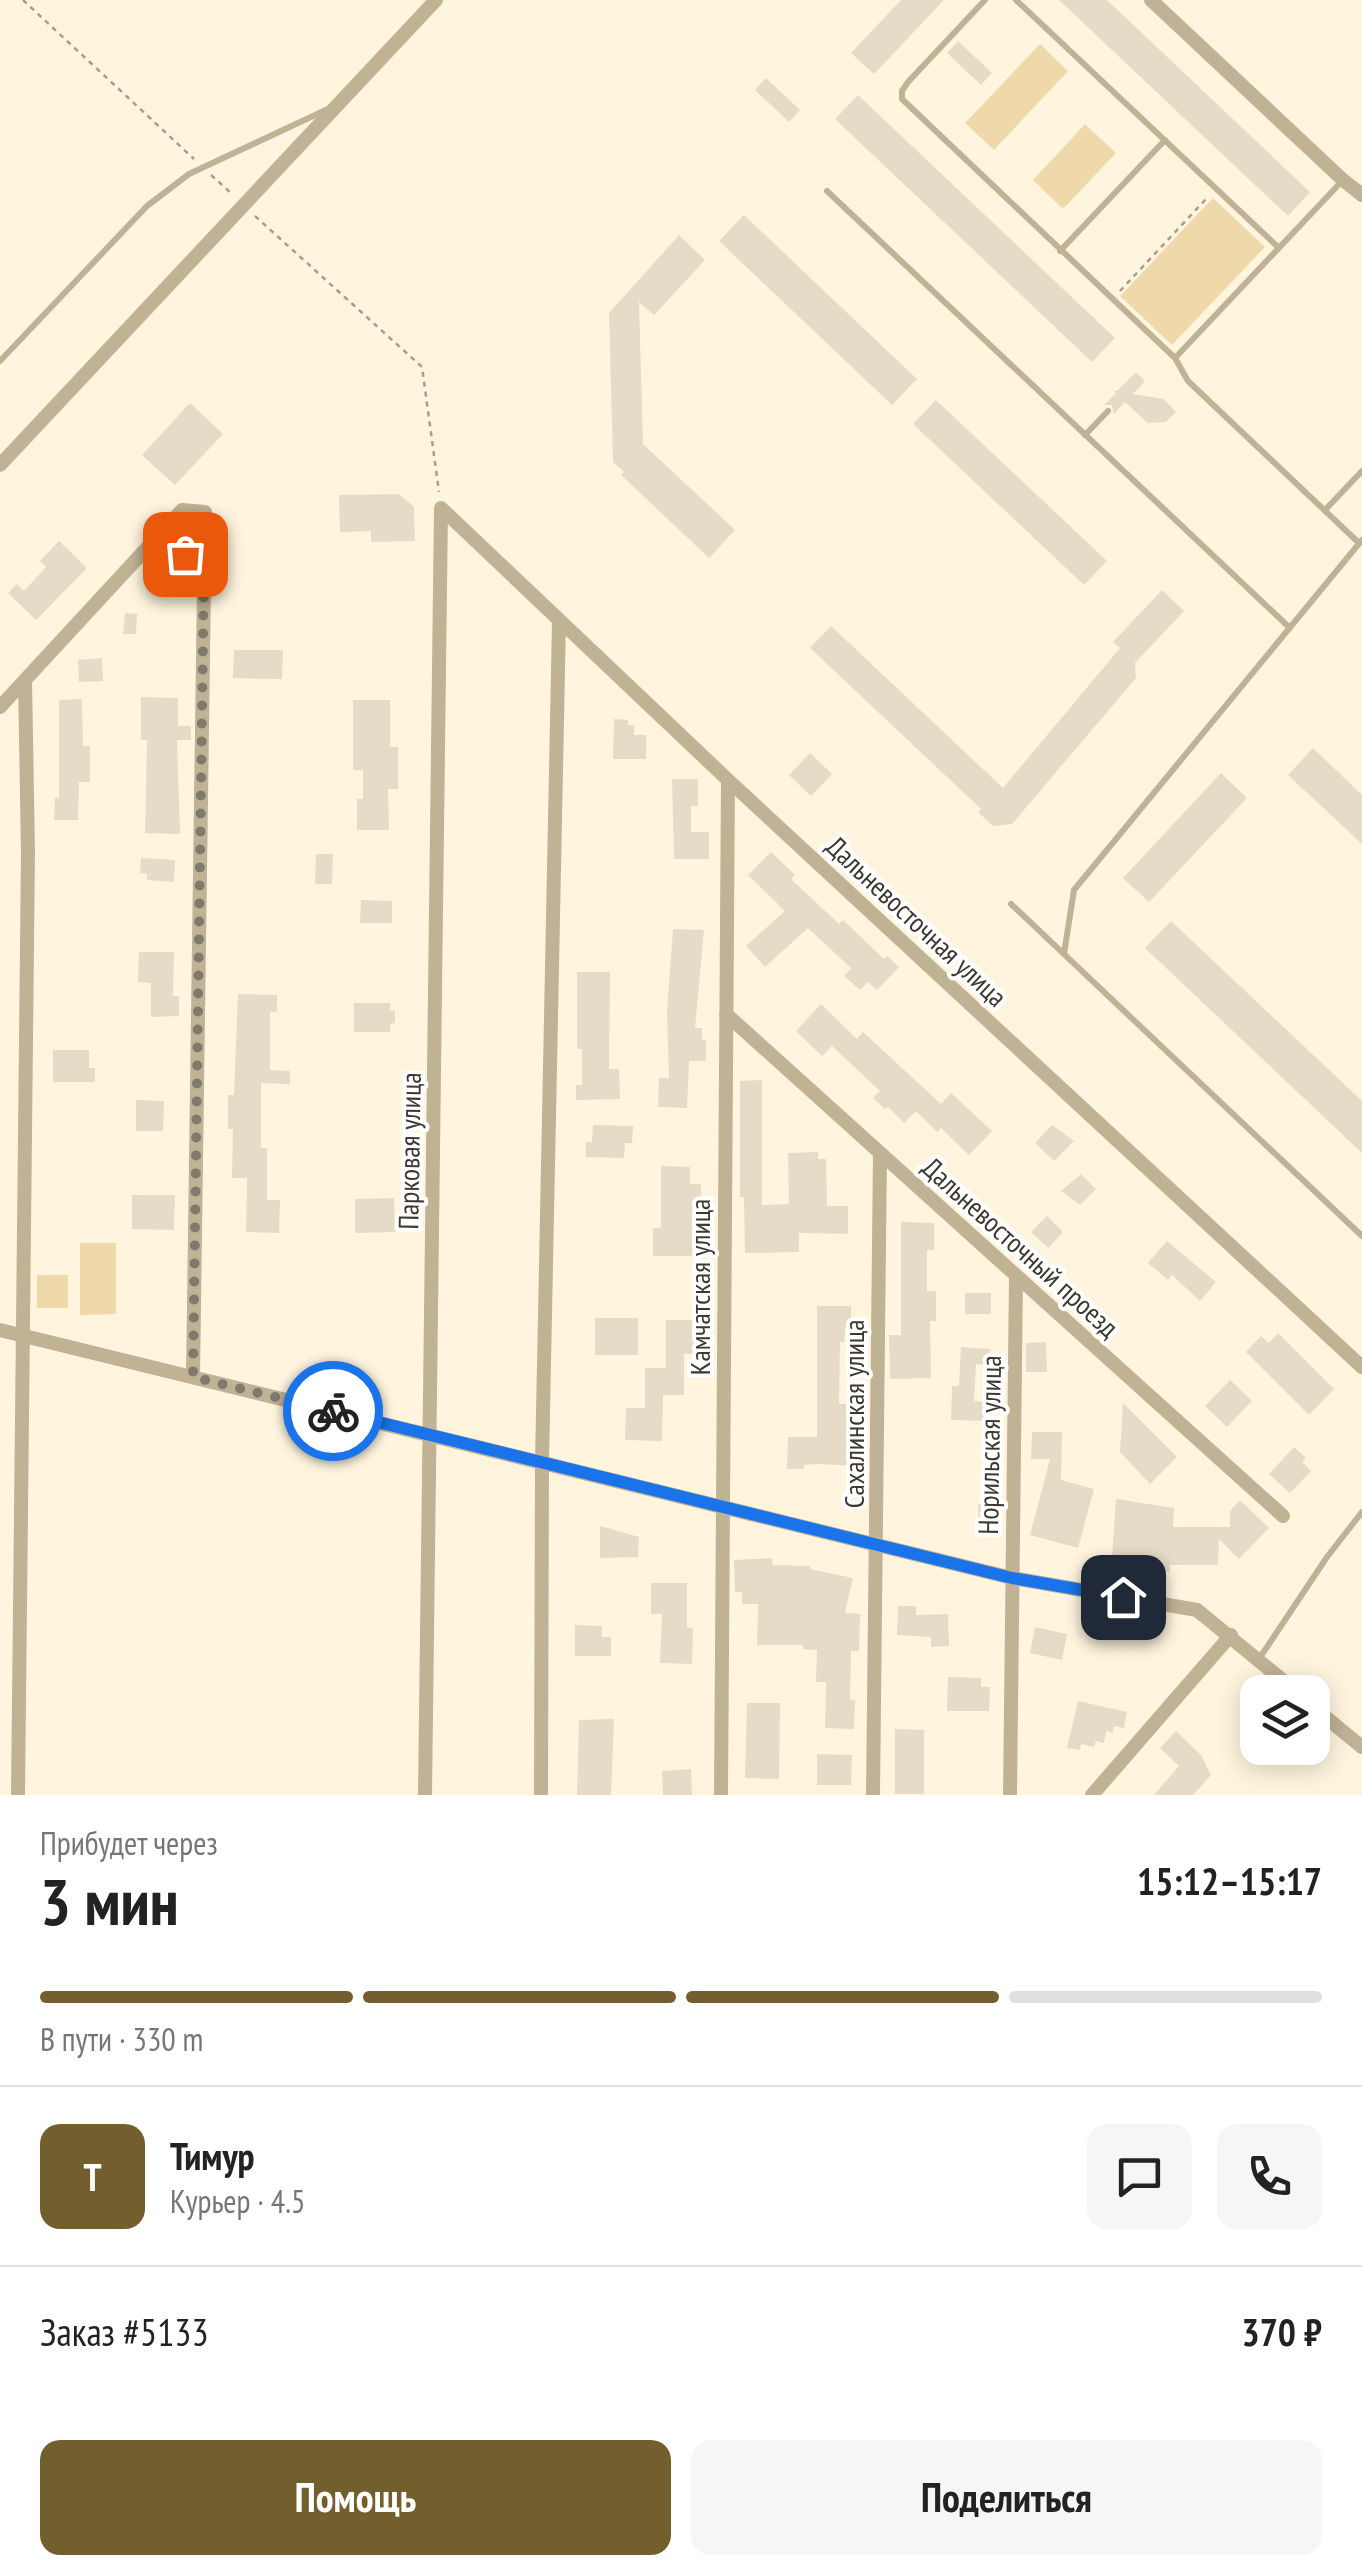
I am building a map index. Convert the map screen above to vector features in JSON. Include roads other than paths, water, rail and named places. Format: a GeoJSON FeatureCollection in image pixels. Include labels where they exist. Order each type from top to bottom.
{"type":"FeatureCollection","features":[{"type":"Feature","properties":{"kind":"street"},"geometry":{"type":"LineString","coordinates":[[0,464],[436,0]]}},
{"type":"Feature","properties":{"kind":"street"},"geometry":{"type":"LineString","coordinates":[[1151,0],[1342,180],[1362,194]]}},
{"type":"Feature","properties":{"kind":"street","name":"Дальневосточная улица"},"geometry":{"type":"LineString","coordinates":[[441,508],[728,780],[1362,1367]]}},
{"type":"Feature","properties":{"kind":"street","name":"Парковая улица"},"geometry":{"type":"LineString","coordinates":[[425,1795],[441,508]]}},
{"type":"Feature","properties":{"kind":"street"},"geometry":{"type":"LineString","coordinates":[[0,707],[182,510],[205,512],[193,1377]]}},
{"type":"Feature","properties":{"kind":"street"},"geometry":{"type":"LineString","coordinates":[[141,552],[164,550],[185,554],[204,566]]}},
{"type":"Feature","properties":{"kind":"street"},"geometry":{"type":"LineString","coordinates":[[540,1795],[542,1463],[559,621]]}},
{"type":"Feature","properties":{"kind":"street"},"geometry":{"type":"LineString","coordinates":[[18,1795],[28,852],[25,680]]}},
{"type":"Feature","properties":{"kind":"street","name":"Камчатская улица"},"geometry":{"type":"LineString","coordinates":[[721,1795],[728,780]]}},
{"type":"Feature","properties":{"kind":"street","name":"Дальневосточный проезд"},"geometry":{"type":"LineString","coordinates":[[726,1014],[1283,1516]]}},
{"type":"Feature","properties":{"kind":"street","name":"Сахалинская улица"},"geometry":{"type":"LineString","coordinates":[[873,1795],[880,1154]]}},
{"type":"Feature","properties":{"kind":"street","name":"Норильская улица"},"geometry":{"type":"LineString","coordinates":[[1010,1795],[1016,1276]]}},
{"type":"Feature","properties":{"kind":"street"},"geometry":{"type":"LineString","coordinates":[[0,1330],[1012,1578],[1197,1610],[1276,1675]]}},
{"type":"Feature","properties":{"kind":"street"},"geometry":{"type":"LineString","coordinates":[[1092,1795],[1231,1635]]}},
{"type":"Feature","properties":{"kind":"street"},"geometry":{"type":"LineString","coordinates":[[1330,1721],[1362,1747]]}},
{"type":"Feature","properties":{"kind":"lane"},"geometry":{"type":"LineString","coordinates":[[985,0],[949,44],[908,82],[902,99],[1175,358],[1188,381],[1361,542],[1074,890],[1064,954]]}},
{"type":"Feature","properties":{"kind":"lane"},"geometry":{"type":"LineString","coordinates":[[1016,0],[1278,248]]}},
{"type":"Feature","properties":{"kind":"lane"},"geometry":{"type":"LineString","coordinates":[[0,361],[146,206],[203,167],[338,104]]}},
{"type":"Feature","properties":{"kind":"lane"},"geometry":{"type":"LineString","coordinates":[[1060,251],[1164,140]]}},
{"type":"Feature","properties":{"kind":"lane"},"geometry":{"type":"LineString","coordinates":[[1175,358],[1342,180]]}},
{"type":"Feature","properties":{"kind":"lane"},"geometry":{"type":"LineString","coordinates":[[827,191],[1290,628]]}},
{"type":"Feature","properties":{"kind":"lane"},"geometry":{"type":"LineString","coordinates":[[1086,435],[1108,411]]}},
{"type":"Feature","properties":{"kind":"lane"},"geometry":{"type":"LineString","coordinates":[[1324,510],[1362,471]]}},
{"type":"Feature","properties":{"kind":"lane"},"geometry":{"type":"LineString","coordinates":[[1011,904],[1362,1236]]}},
{"type":"Feature","properties":{"kind":"lane"},"geometry":{"type":"LineString","coordinates":[[1258,1660],[1362,1512]]}}]}
